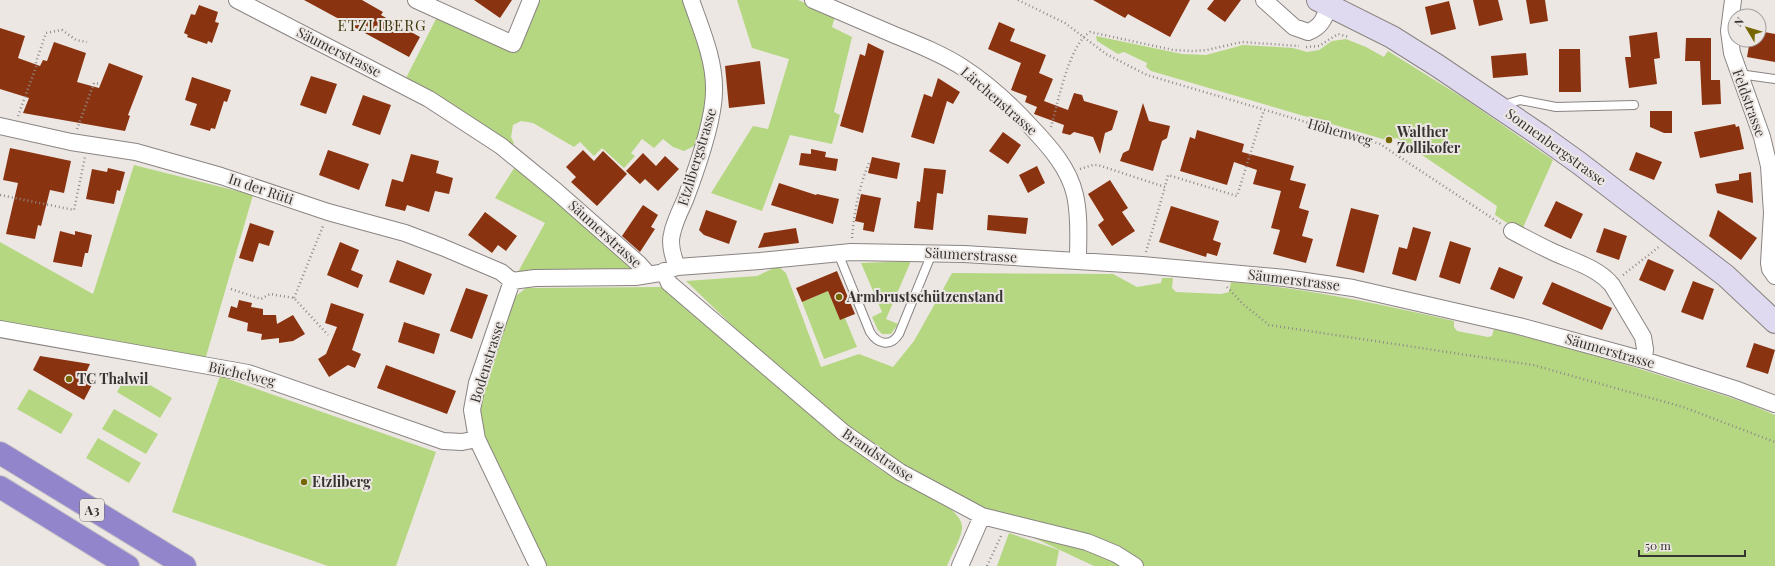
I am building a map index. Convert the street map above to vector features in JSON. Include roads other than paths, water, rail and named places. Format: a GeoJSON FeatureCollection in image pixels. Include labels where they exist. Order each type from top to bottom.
{"type":"FeatureCollection","features":[{"type":"Feature","properties":{"kind":"highway","name":"A3"},"geometry":{"type":"LineString","coordinates":[[0,453],[185,566]]}},
{"type":"Feature","properties":{"kind":"highway","name":"A3"},"geometry":{"type":"LineString","coordinates":[[0,487],[128,566]]}},
{"type":"Feature","properties":{"kind":"main road","name":"Sonnenbergstrasse"},"geometry":{"type":"LineString","coordinates":[[1326,2],[1392,37],[1504,110],[1579,163],[1726,276],[1775,322]]}},
{"type":"Feature","properties":{"kind":"street"},"geometry":{"type":"LineString","coordinates":[[416,0],[513,44],[531,0]]}},
{"type":"Feature","properties":{"kind":"street","name":"Etzlibergstrasse"},"geometry":{"type":"LineString","coordinates":[[671,269],[672,235],[691,183],[711,118],[714,92],[713,76],[708,50],[691,0]]}},
{"type":"Feature","properties":{"kind":"street","name":"Lärchenstrasse"},"geometry":{"type":"LineString","coordinates":[[813,0],[931,50],[962,67],[1020,115],[1047,142],[1067,175],[1075,194],[1078,217],[1078,261]]}},
{"type":"Feature","properties":{"kind":"street"},"geometry":{"type":"LineString","coordinates":[[1264,0],[1294,26],[1308,32],[1315,29],[1325,18],[1326,2]]}},
{"type":"Feature","properties":{"kind":"street","name":"Feldstrasse"},"geometry":{"type":"LineString","coordinates":[[1733,0],[1729,31],[1730,42],[1739,74],[1766,149],[1773,186],[1769,263],[1770,270],[1775,276]]}},
{"type":"Feature","properties":{"kind":"street","name":"Säumerstrasse"},"geometry":{"type":"LineString","coordinates":[[242,1],[428,99],[501,146],[556,191],[639,264],[648,274],[671,269],[838,254],[933,252],[1078,261],[1285,278],[1353,288],[1519,326],[1644,360],[1735,389],[1775,404]]}},
{"type":"Feature","properties":{"kind":"street","name":"In der Rüti"},"geometry":{"type":"LineString","coordinates":[[8,124],[71,142],[136,152],[221,176],[328,212],[405,233],[436,244],[501,272],[512,281]]}},
{"type":"Feature","properties":{"kind":"street"},"geometry":{"type":"LineString","coordinates":[[1512,231],[1550,251],[1598,272],[1612,285],[1643,337],[1645,349],[1644,360]]}},
{"type":"Feature","properties":{"kind":"street","name":"Brandstrasse"},"geometry":{"type":"LineString","coordinates":[[671,269],[669,283],[843,432],[900,472],[982,516],[1087,542],[1116,554],[1135,566]]}},
{"type":"Feature","properties":{"kind":"street"},"geometry":{"type":"LineString","coordinates":[[512,281],[535,278],[635,277],[648,274]]}},
{"type":"Feature","properties":{"kind":"street","name":"Bodenstrasse"},"geometry":{"type":"LineString","coordinates":[[512,281],[474,398],[473,418],[477,439],[538,566]]}},
{"type":"Feature","properties":{"kind":"street","name":"Büchelweg"},"geometry":{"type":"LineString","coordinates":[[0,329],[248,373],[443,441],[462,442],[477,439]]}},
{"type":"Feature","properties":{"kind":"street"},"geometry":{"type":"LineString","coordinates":[[960,566],[982,516]]}},
{"type":"Feature","properties":{"kind":"lane"},"geometry":{"type":"LineString","coordinates":[[1739,74],[1775,79]]}},
{"type":"Feature","properties":{"kind":"lane"},"geometry":{"type":"LineString","coordinates":[[1504,110],[1510,103],[1520,100],[1556,107],[1634,105]]}},
{"type":"Feature","properties":{"kind":"lane"},"geometry":{"type":"LineString","coordinates":[[838,254],[870,332],[877,342],[883,344],[892,342],[899,334],[933,252]]}},
{"type":"Feature","properties":{"kind":"place","name":"Walther Zollikofer"},"geometry":{"type":"Point","coordinates":[1389,140]}},
{"type":"Feature","properties":{"kind":"place","name":"Armbrustschützenstand"},"geometry":{"type":"Point","coordinates":[839,297]}},
{"type":"Feature","properties":{"kind":"place","name":"TC Thalwil"},"geometry":{"type":"Point","coordinates":[69,379]}},
{"type":"Feature","properties":{"kind":"place","name":"Etzliberg"},"geometry":{"type":"Point","coordinates":[304,482]}},
{"type":"Feature","properties":{"kind":"district","name":"ETZLIBERG"},"geometry":{"type":"Point","coordinates":[382,26]}}]}
